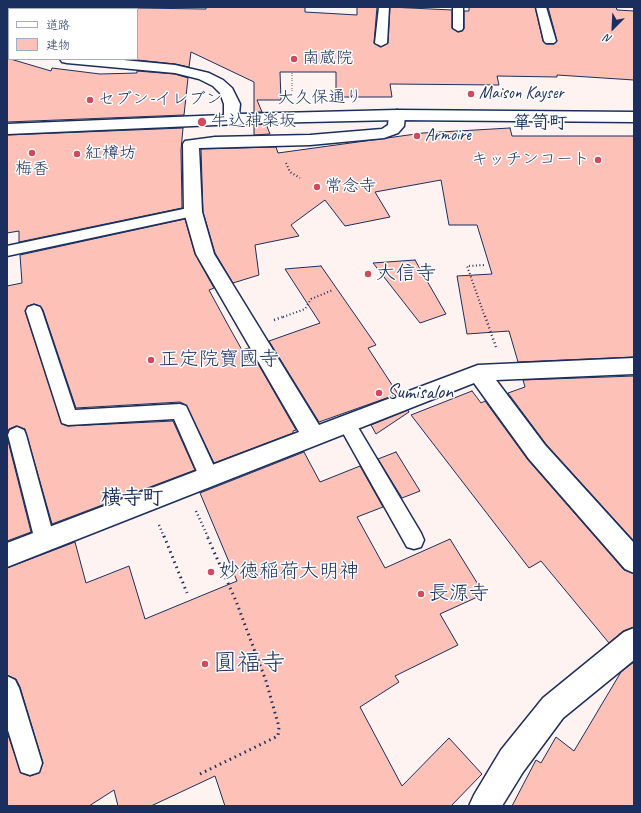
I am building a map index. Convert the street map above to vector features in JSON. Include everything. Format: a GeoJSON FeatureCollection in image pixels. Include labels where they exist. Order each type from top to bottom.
{"type":"FeatureCollection","features":[{"type":"Feature","properties":{"kind":"street"},"geometry":{"type":"LineString","coordinates":[[78,60],[175,69],[204,76],[218,83],[228,91],[232,104],[231,119]]}},
{"type":"Feature","properties":{"kind":"street"},"geometry":{"type":"LineString","coordinates":[[314,437],[205,254],[193,212],[191,144],[310,140],[384,133],[392,130],[396,126],[397,116]]}},
{"type":"Feature","properties":{"kind":"street","name":"大久保通り"},"geometry":{"type":"LineString","coordinates":[[7,129],[231,119],[397,116],[634,117]]}},
{"type":"Feature","properties":{"kind":"street"},"geometry":{"type":"LineString","coordinates":[[7,555],[478,373],[634,366]]}},
{"type":"Feature","properties":{"kind":"street"},"geometry":{"type":"LineString","coordinates":[[478,373],[537,452],[634,561]]}},
{"type":"Feature","properties":{"kind":"street"},"geometry":{"type":"LineString","coordinates":[[485,806],[512,761],[553,708],[634,642]]}},
{"type":"Feature","properties":{"kind":"lane"},"geometry":{"type":"LineString","coordinates":[[381,43],[384,7]]}},
{"type":"Feature","properties":{"kind":"lane"},"geometry":{"type":"LineString","coordinates":[[458,7],[458,28]]}},
{"type":"Feature","properties":{"kind":"lane"},"geometry":{"type":"LineString","coordinates":[[541,7],[550,41]]}},
{"type":"Feature","properties":{"kind":"lane"},"geometry":{"type":"LineString","coordinates":[[7,251],[193,212]]}},
{"type":"Feature","properties":{"kind":"lane"},"geometry":{"type":"LineString","coordinates":[[34,311],[68,418],[180,411],[209,477]]}},
{"type":"Feature","properties":{"kind":"lane"},"geometry":{"type":"LineString","coordinates":[[347,424],[414,540]]}},
{"type":"Feature","properties":{"kind":"lane"},"geometry":{"type":"LineString","coordinates":[[17,435],[45,540]]}},
{"type":"Feature","properties":{"kind":"lane"},"geometry":{"type":"LineString","coordinates":[[7,688],[30,762]]}},
{"type":"Feature","properties":{"kind":"path"},"geometry":{"type":"LineString","coordinates":[[292,73],[292,103]]}},
{"type":"Feature","properties":{"kind":"path"},"geometry":{"type":"LineString","coordinates":[[486,265],[467,266],[505,372]]}},
{"type":"Feature","properties":{"kind":"path"},"geometry":{"type":"LineString","coordinates":[[249,329],[305,309],[312,299],[333,290]]}},
{"type":"Feature","properties":{"kind":"path"},"geometry":{"type":"LineString","coordinates":[[187,486],[193,506],[236,601],[266,681],[279,727],[278,736],[200,774]]}},
{"type":"Feature","properties":{"kind":"path"},"geometry":{"type":"LineString","coordinates":[[149,501],[187,593]]}},
{"type":"Feature","properties":{"kind":"building"},"geometry":{"type":"Polygon","coordinates":[[[206,7],[305,7],[305,12],[357,15],[357,7],[377,7],[374,43],[380,47],[388,43],[390,7],[452,10],[452,28],[458,32],[464,29],[464,11],[469,11],[469,7],[535,7],[543,41],[546,44],[554,44],[557,41],[548,7],[616,7],[617,10],[634,11],[634,80],[557,75],[557,77],[497,76],[499,85],[390,84],[392,97],[336,97],[336,72],[280,72],[281,100],[257,100],[262,112],[254,112],[254,82],[191,52],[189,67],[137,60],[138,8],[206,9],[206,7]]]}},
{"type":"Feature","properties":{"kind":"building"},"geometry":{"type":"Polygon","coordinates":[[[7,58],[8,60],[14,60],[51,71],[52,68],[100,74],[137,73],[137,71],[175,74],[188,78],[184,115],[7,122],[7,58]]]}},
{"type":"Feature","properties":{"kind":"building"},"geometry":{"type":"Polygon","coordinates":[[[266,124],[270,134],[254,135],[254,125],[266,124]]]}},
{"type":"Feature","properties":{"kind":"building"},"geometry":{"type":"Polygon","coordinates":[[[183,128],[181,150],[182,208],[19,242],[19,231],[7,233],[7,135],[183,128]]]}},
{"type":"Feature","properties":{"kind":"building"},"geometry":{"type":"Polygon","coordinates":[[[510,128],[512,136],[634,136],[634,357],[518,362],[509,331],[467,334],[457,276],[492,274],[477,225],[449,225],[441,180],[375,192],[390,217],[345,226],[325,200],[291,225],[299,236],[255,245],[259,275],[233,283],[215,253],[203,212],[201,149],[276,147],[278,153],[423,133],[510,128]]]}},
{"type":"Feature","properties":{"kind":"building"},"geometry":{"type":"Polygon","coordinates":[[[185,219],[195,254],[214,288],[209,290],[242,350],[249,348],[296,430],[293,431],[293,433],[214,463],[186,405],[180,402],[76,408],[43,310],[40,306],[34,304],[28,306],[25,311],[62,424],[68,426],[173,421],[195,470],[52,524],[25,429],[16,426],[9,429],[7,433],[7,286],[22,283],[20,255],[185,219]]]}},
{"type":"Feature","properties":{"kind":"building"},"geometry":{"type":"Polygon","coordinates":[[[415,260],[446,314],[420,323],[373,263],[415,260]]]}},
{"type":"Feature","properties":{"kind":"building"},"geometry":{"type":"Polygon","coordinates":[[[321,266],[376,345],[368,348],[398,394],[319,422],[269,341],[320,323],[285,269],[321,266]]]}},
{"type":"Feature","properties":{"kind":"building"},"geometry":{"type":"Polygon","coordinates":[[[634,376],[634,541],[546,444],[508,393],[525,387],[523,380],[634,376]]]}},
{"type":"Feature","properties":{"kind":"building"},"geometry":{"type":"Polygon","coordinates":[[[472,391],[481,403],[485,401],[528,460],[624,570],[634,574],[634,627],[623,631],[609,643],[541,561],[529,568],[411,415],[472,391]]]}},
{"type":"Feature","properties":{"kind":"building"},"geometry":{"type":"Polygon","coordinates":[[[408,410],[409,412],[376,434],[371,425],[408,410]]]}},
{"type":"Feature","properties":{"kind":"building"},"geometry":{"type":"Polygon","coordinates":[[[7,437],[31,532],[7,541],[7,437]]]}},
{"type":"Feature","properties":{"kind":"building"},"geometry":{"type":"Polygon","coordinates":[[[304,452],[320,482],[360,466],[383,507],[357,517],[385,568],[450,539],[484,594],[440,614],[458,645],[395,676],[399,682],[360,707],[402,786],[449,738],[482,774],[451,806],[225,806],[215,776],[151,806],[118,806],[114,790],[89,806],[7,806],[7,732],[21,773],[30,776],[39,773],[43,763],[20,687],[16,679],[7,675],[7,568],[75,542],[86,583],[129,566],[145,619],[237,581],[200,493],[304,452]]]}},
{"type":"Feature","properties":{"kind":"building"},"geometry":{"type":"Polygon","coordinates":[[[396,452],[420,491],[402,498],[378,459],[396,452]]]}},
{"type":"Feature","properties":{"kind":"building"},"geometry":{"type":"Polygon","coordinates":[[[634,662],[634,806],[512,806],[536,760],[541,763],[556,737],[574,751],[621,672],[634,662]]]}},
{"type":"Feature","properties":{"kind":"place","name":"南蔵院"},"geometry":{"type":"Point","coordinates":[294,59]}},
{"type":"Feature","properties":{"kind":"place","name":"Maison Kayser"},"geometry":{"type":"Point","coordinates":[471,94]}},
{"type":"Feature","properties":{"kind":"place","name":"セブン-イレブン"},"geometry":{"type":"Point","coordinates":[90,100]}},
{"type":"Feature","properties":{"kind":"place","name":"牛込神楽坂"},"geometry":{"type":"Point","coordinates":[202,122]}},
{"type":"Feature","properties":{"kind":"place","name":"Armoire"},"geometry":{"type":"Point","coordinates":[417,136]}},
{"type":"Feature","properties":{"kind":"place","name":"梅香"},"geometry":{"type":"Point","coordinates":[32,153]}},
{"type":"Feature","properties":{"kind":"place","name":"紅樽坊"},"geometry":{"type":"Point","coordinates":[77,154]}},
{"type":"Feature","properties":{"kind":"place","name":"キッチンコート"},"geometry":{"type":"Point","coordinates":[598,160]}},
{"type":"Feature","properties":{"kind":"place","name":"常念寺"},"geometry":{"type":"Point","coordinates":[317,187]}},
{"type":"Feature","properties":{"kind":"place","name":"大信寺"},"geometry":{"type":"Point","coordinates":[368,274]}},
{"type":"Feature","properties":{"kind":"place","name":"正定院寶國寺"},"geometry":{"type":"Point","coordinates":[151,360]}},
{"type":"Feature","properties":{"kind":"place","name":"Sumisalon"},"geometry":{"type":"Point","coordinates":[379,393]}},
{"type":"Feature","properties":{"kind":"place","name":"妙徳稲荷大明神"},"geometry":{"type":"Point","coordinates":[211,572]}},
{"type":"Feature","properties":{"kind":"place","name":"長源寺"},"geometry":{"type":"Point","coordinates":[421,594]}},
{"type":"Feature","properties":{"kind":"place","name":"圓福寺"},"geometry":{"type":"Point","coordinates":[205,664]}},
{"type":"Feature","properties":{"kind":"district","name":"箪笥町"},"geometry":{"type":"Point","coordinates":[540,123]}},
{"type":"Feature","properties":{"kind":"district","name":"横寺町"},"geometry":{"type":"Point","coordinates":[132,498]}}]}
